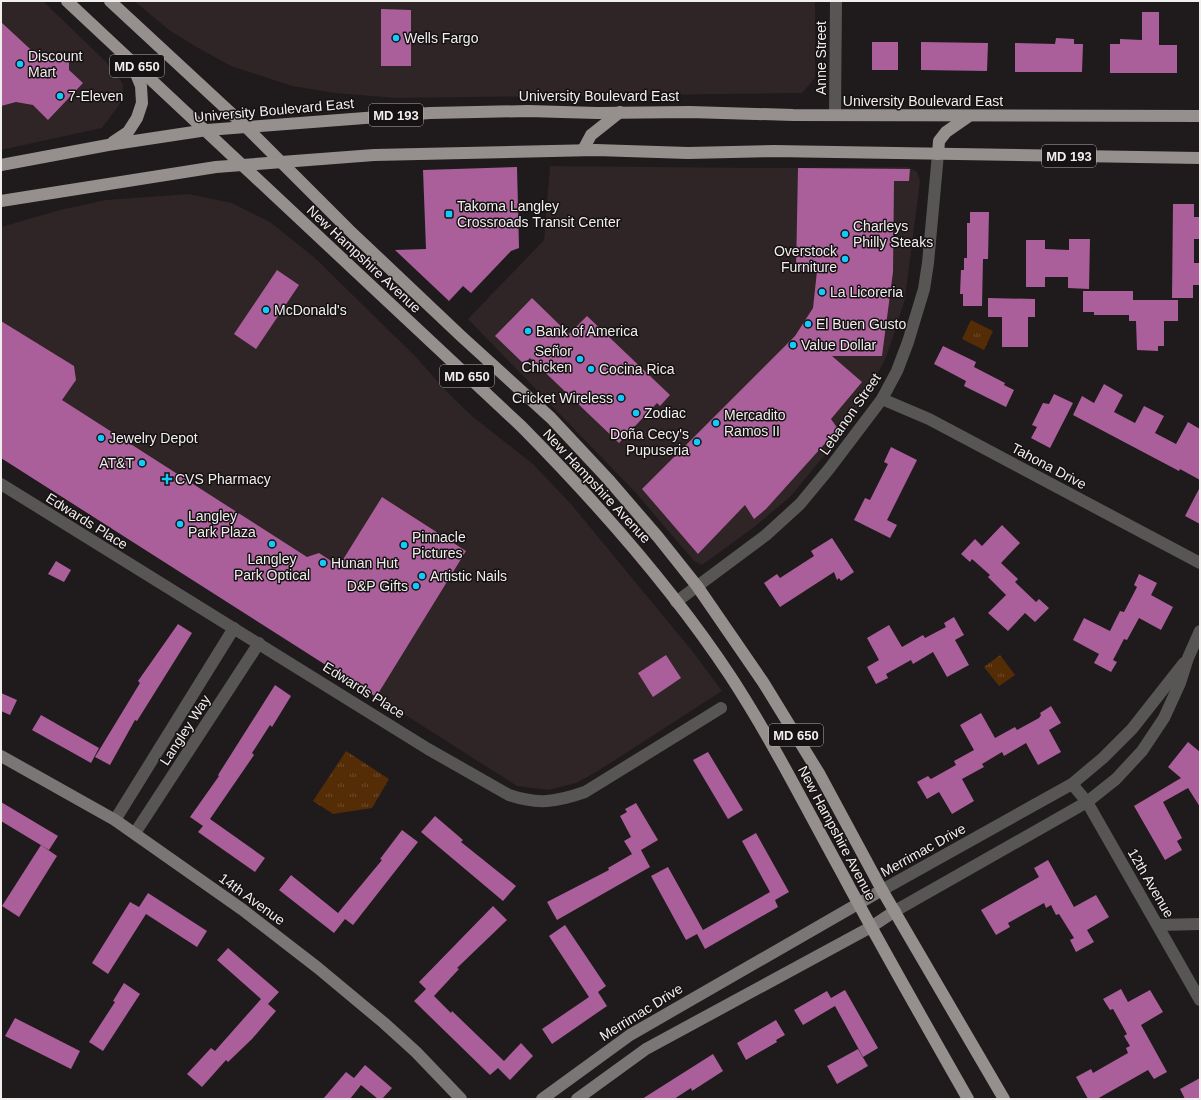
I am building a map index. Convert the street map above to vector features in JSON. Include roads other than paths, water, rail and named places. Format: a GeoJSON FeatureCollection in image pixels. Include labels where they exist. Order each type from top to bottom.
{"type":"FeatureCollection","features":[{"type":"Feature","properties":{"kind":"main road","name":"New Hampshire Avenue"},"geometry":{"type":"LineString","coordinates":[[68,1],[522,427],[567,473],[648,564],[729,674],[758,719],[858,904],[968,1099]]}},
{"type":"Feature","properties":{"kind":"main road","name":"New Hampshire Avenue"},"geometry":{"type":"LineString","coordinates":[[110,1],[246,127],[461,336],[551,418],[614,486],[697,586],[763,682],[820,775],[882,890],[1004,1099]]}},
{"type":"Feature","properties":{"kind":"main road"},"geometry":{"type":"LineString","coordinates":[[108,145],[128,132],[137,118],[142,103],[141,86],[130,59]]}},
{"type":"Feature","properties":{"kind":"main road","name":"University Boulevard East"},"geometry":{"type":"LineString","coordinates":[[1,165],[108,145],[207,130],[430,113],[528,111],[597,113],[969,116],[1200,116]]}},
{"type":"Feature","properties":{"kind":"main road"},"geometry":{"type":"LineString","coordinates":[[583,150],[591,135],[621,112]]}},
{"type":"Feature","properties":{"kind":"main road"},"geometry":{"type":"LineString","coordinates":[[938,154],[939,141],[946,132],[969,116]]}},
{"type":"Feature","properties":{"kind":"main road","name":"MD 193"},"geometry":{"type":"LineString","coordinates":[[1,201],[135,179],[242,165],[374,154],[583,150],[688,153],[774,152],[1200,158]]}},
{"type":"Feature","properties":{"kind":"street","name":"Anne Street"},"geometry":{"type":"LineString","coordinates":[[835,115],[836,1]]}},
{"type":"Feature","properties":{"kind":"street","name":"Lebanon Street"},"geometry":{"type":"LineString","coordinates":[[676,602],[766,535],[800,504],[853,439],[882,399],[897,370],[908,342],[924,289],[928,264],[938,154]]}},
{"type":"Feature","properties":{"kind":"street","name":"Tahona Drive"},"geometry":{"type":"LineString","coordinates":[[882,399],[929,419],[1200,563]]}},
{"type":"Feature","properties":{"kind":"street","name":"Edwards Place"},"geometry":{"type":"LineString","coordinates":[[1,484],[435,752],[509,795],[532,802],[567,799],[584,792],[721,708]]}},
{"type":"Feature","properties":{"kind":"street","name":"Langley Way"},"geometry":{"type":"LineString","coordinates":[[115,820],[234,628]]}},
{"type":"Feature","properties":{"kind":"street","name":"Merrimac Drive"},"geometry":{"type":"LineString","coordinates":[[577,1099],[646,1049],[871,927],[895,911],[1087,802],[1116,779],[1142,751],[1164,718],[1180,684],[1188,658],[1200,631]]}},
{"type":"Feature","properties":{"kind":"street","name":"Langley Way"},"geometry":{"type":"LineString","coordinates":[[135,833],[259,643]]}},
{"type":"Feature","properties":{"kind":"street","name":"Merrimac Drive"},"geometry":{"type":"LineString","coordinates":[[542,1099],[630,1035],[685,1002],[1072,784],[1103,758],[1132,729],[1188,658]]}},
{"type":"Feature","properties":{"kind":"street","name":"14th Avenue"},"geometry":{"type":"LineString","coordinates":[[1,756],[115,820],[243,910],[318,968],[411,1047],[461,1099]]}},
{"type":"Feature","properties":{"kind":"street","name":"12th Avenue"},"geometry":{"type":"LineString","coordinates":[[1072,784],[1087,802],[1200,1000]]}},
{"type":"Feature","properties":{"kind":"street"},"geometry":{"type":"LineString","coordinates":[[1158,925],[1200,924]]}},
{"type":"Feature","properties":{"kind":"place","name":"Wells Fargo"},"geometry":{"type":"Point","coordinates":[396,38]}},
{"type":"Feature","properties":{"kind":"place","name":"Discount Mart"},"geometry":{"type":"Point","coordinates":[20,64]}},
{"type":"Feature","properties":{"kind":"place","name":"7-Eleven"},"geometry":{"type":"Point","coordinates":[60,96]}},
{"type":"Feature","properties":{"kind":"place","name":"Takoma Langley Crossroads Transit Center"},"geometry":{"type":"Point","coordinates":[449,214]}},
{"type":"Feature","properties":{"kind":"place","name":"Charleys Philly Steaks"},"geometry":{"type":"Point","coordinates":[845,234]}},
{"type":"Feature","properties":{"kind":"place","name":"Overstock Furniture"},"geometry":{"type":"Point","coordinates":[845,259]}},
{"type":"Feature","properties":{"kind":"place","name":"La Licoreria"},"geometry":{"type":"Point","coordinates":[822,292]}},
{"type":"Feature","properties":{"kind":"place","name":"McDonald's"},"geometry":{"type":"Point","coordinates":[266,310]}},
{"type":"Feature","properties":{"kind":"place","name":"El Buen Gusto"},"geometry":{"type":"Point","coordinates":[808,324]}},
{"type":"Feature","properties":{"kind":"place","name":"Bank of America"},"geometry":{"type":"Point","coordinates":[528,331]}},
{"type":"Feature","properties":{"kind":"place","name":"Value Dollar"},"geometry":{"type":"Point","coordinates":[793,345]}},
{"type":"Feature","properties":{"kind":"place","name":"Señor Chicken"},"geometry":{"type":"Point","coordinates":[580,359]}},
{"type":"Feature","properties":{"kind":"place","name":"Cocina Rica"},"geometry":{"type":"Point","coordinates":[591,369]}},
{"type":"Feature","properties":{"kind":"place","name":"Cricket Wireless"},"geometry":{"type":"Point","coordinates":[621,398]}},
{"type":"Feature","properties":{"kind":"place","name":"Zodiac"},"geometry":{"type":"Point","coordinates":[636,413]}},
{"type":"Feature","properties":{"kind":"place","name":"Mercadito Ramos II"},"geometry":{"type":"Point","coordinates":[716,423]}},
{"type":"Feature","properties":{"kind":"place","name":"Jewelry Depot"},"geometry":{"type":"Point","coordinates":[101,438]}},
{"type":"Feature","properties":{"kind":"place","name":"Doña Cecy's Pupuseria"},"geometry":{"type":"Point","coordinates":[697,442]}},
{"type":"Feature","properties":{"kind":"place","name":"AT&T"},"geometry":{"type":"Point","coordinates":[142,463]}},
{"type":"Feature","properties":{"kind":"place","name":"CVS Pharmacy"},"geometry":{"type":"Point","coordinates":[167,479]}},
{"type":"Feature","properties":{"kind":"place","name":"Langley Park Plaza"},"geometry":{"type":"Point","coordinates":[180,524]}},
{"type":"Feature","properties":{"kind":"place","name":"Langley Park Optical"},"geometry":{"type":"Point","coordinates":[272,544]}},
{"type":"Feature","properties":{"kind":"place","name":"Pinnacle Pictures"},"geometry":{"type":"Point","coordinates":[404,545]}},
{"type":"Feature","properties":{"kind":"place","name":"Hunan Hut"},"geometry":{"type":"Point","coordinates":[323,563]}},
{"type":"Feature","properties":{"kind":"place","name":"Artistic Nails"},"geometry":{"type":"Point","coordinates":[422,576]}},
{"type":"Feature","properties":{"kind":"place","name":"D&P Gifts"},"geometry":{"type":"Point","coordinates":[416,586]}}]}
